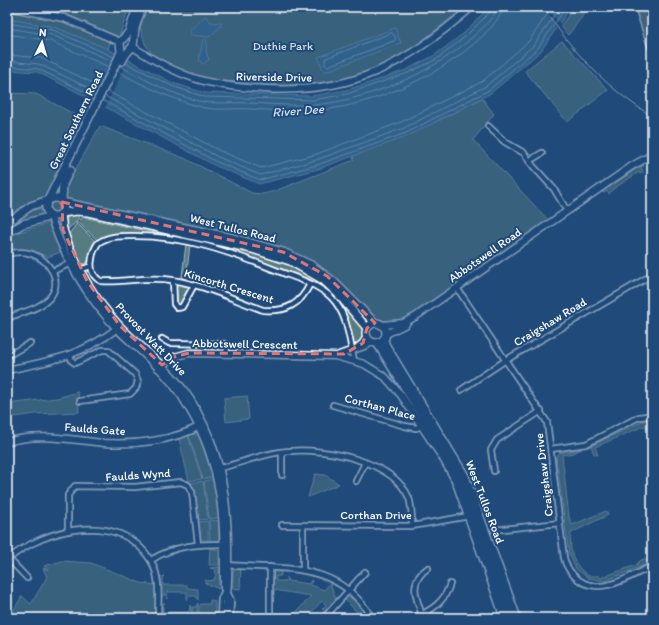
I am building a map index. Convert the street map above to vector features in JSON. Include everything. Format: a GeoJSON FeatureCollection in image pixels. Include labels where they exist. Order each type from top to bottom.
{"type":"FeatureCollection","features":[{"type":"Feature","properties":{"kind":"main road","name":"Great Southern Road"},"geometry":{"type":"LineString","coordinates":[[126,47],[137,7]]}},
{"type":"Feature","properties":{"kind":"main road","name":"Great Southern Road"},"geometry":{"type":"LineString","coordinates":[[48,200],[65,176],[135,28],[142,7]]}},
{"type":"Feature","properties":{"kind":"main road"},"geometry":{"type":"LineString","coordinates":[[639,7],[652,26]]}},
{"type":"Feature","properties":{"kind":"main road"},"geometry":{"type":"LineString","coordinates":[[646,7],[652,47]]}},
{"type":"Feature","properties":{"kind":"main road","name":"Great Southern Road"},"geometry":{"type":"LineString","coordinates":[[62,202],[62,188],[65,176]]}},
{"type":"Feature","properties":{"kind":"main road"},"geometry":{"type":"LineString","coordinates":[[65,176],[65,190],[69,198],[84,206]]}},
{"type":"Feature","properties":{"kind":"main road"},"geometry":{"type":"LineString","coordinates":[[7,223],[31,206],[48,200],[56,198],[62,202],[64,208],[61,213],[56,216],[50,215],[45,218],[23,224],[7,233]]}},
{"type":"Feature","properties":{"kind":"main road"},"geometry":{"type":"LineString","coordinates":[[48,200],[45,208],[50,215]]}},
{"type":"Feature","properties":{"kind":"main road","name":"West Tullos Road"},"geometry":{"type":"LineString","coordinates":[[62,202],[254,243],[293,256],[311,265],[333,281],[378,324]]}},
{"type":"Feature","properties":{"kind":"main road","name":"West Tullos Road"},"geometry":{"type":"LineString","coordinates":[[61,213],[77,211],[88,212],[252,249],[290,261],[328,284],[337,293],[367,332]]}},
{"type":"Feature","properties":{"kind":"main road"},"geometry":{"type":"LineString","coordinates":[[378,324],[385,329],[385,337],[377,343],[371,341],[367,332],[378,324]]}},
{"type":"Feature","properties":{"kind":"main road","name":"West Tullos Road"},"geometry":{"type":"LineString","coordinates":[[385,337],[385,344],[465,476],[517,618]]}},
{"type":"Feature","properties":{"kind":"main road","name":"West Tullos Road"},"geometry":{"type":"LineString","coordinates":[[377,343],[449,458],[459,478],[510,618]]}},
{"type":"Feature","properties":{"kind":"street","name":"Riverside Drive"},"geometry":{"type":"LineString","coordinates":[[7,7],[35,11],[68,19],[170,69],[208,84],[259,89],[306,90],[349,82],[386,68],[422,47],[472,7]]}},
{"type":"Feature","properties":{"kind":"street"},"geometry":{"type":"LineString","coordinates":[[488,126],[506,142],[524,153],[529,161],[554,189],[567,211]]}},
{"type":"Feature","properties":{"kind":"street"},"geometry":{"type":"LineString","coordinates":[[529,161],[542,153]]}},
{"type":"Feature","properties":{"kind":"street","name":"Abbotswell Road"},"geometry":{"type":"LineString","coordinates":[[415,317],[632,166],[652,155]]}},
{"type":"Feature","properties":{"kind":"street","name":"Provost Watt Drive"},"geometry":{"type":"LineString","coordinates":[[61,213],[63,230],[80,270],[118,327]]}},
{"type":"Feature","properties":{"kind":"street","name":"Provost Watt Drive"},"geometry":{"type":"LineString","coordinates":[[50,215],[71,263],[90,295],[118,327],[160,367],[201,426],[218,469],[226,544],[225,618]]}},
{"type":"Feature","properties":{"kind":"street"},"geometry":{"type":"LineString","coordinates":[[53,271],[71,263],[80,270],[91,266],[95,248],[102,240],[119,236],[153,236],[207,245],[310,284],[326,293],[340,310],[346,325],[354,360]]}},
{"type":"Feature","properties":{"kind":"street"},"geometry":{"type":"LineString","coordinates":[[7,254],[19,252],[31,254],[40,259],[53,271],[55,286],[51,296],[43,303],[7,318]]}},
{"type":"Feature","properties":{"kind":"street","name":"Kincorth Crescent"},"geometry":{"type":"LineString","coordinates":[[91,266],[94,276],[101,281],[146,278],[173,280],[194,285],[263,310],[275,311],[295,305],[301,299],[310,284]]}},
{"type":"Feature","properties":{"kind":"street","name":"Craigshaw Road"},"geometry":{"type":"LineString","coordinates":[[461,390],[506,360],[652,275]]}},
{"type":"Feature","properties":{"kind":"street"},"geometry":{"type":"LineString","coordinates":[[173,280],[174,304],[177,308],[182,307],[194,285]]}},
{"type":"Feature","properties":{"kind":"street","name":"Craigshaw Drive"},"geometry":{"type":"LineString","coordinates":[[457,288],[541,411],[549,426],[565,563],[572,574],[582,582],[595,586],[608,585],[652,566]]}},
{"type":"Feature","properties":{"kind":"street"},"geometry":{"type":"LineString","coordinates":[[378,324],[403,323],[415,317]]}},
{"type":"Feature","properties":{"kind":"street"},"geometry":{"type":"LineString","coordinates":[[385,337],[407,324],[415,317]]}},
{"type":"Feature","properties":{"kind":"street"},"geometry":{"type":"LineString","coordinates":[[7,370],[56,360],[70,355],[94,344],[118,327]]}},
{"type":"Feature","properties":{"kind":"street","name":"Abbotswell Crescent"},"geometry":{"type":"LineString","coordinates":[[352,351],[363,343],[367,332]]}},
{"type":"Feature","properties":{"kind":"street"},"geometry":{"type":"LineString","coordinates":[[162,339],[169,343],[224,344],[227,347],[226,354]]}},
{"type":"Feature","properties":{"kind":"street"},"geometry":{"type":"LineString","coordinates":[[7,356],[30,343]]}},
{"type":"Feature","properties":{"kind":"street","name":"Abbotswell Crescent"},"geometry":{"type":"LineString","coordinates":[[335,356],[367,345]]}},
{"type":"Feature","properties":{"kind":"street"},"geometry":{"type":"LineString","coordinates":[[70,355],[72,361],[75,363],[102,350],[108,350],[135,374],[138,381],[136,388],[130,394],[80,401]]}},
{"type":"Feature","properties":{"kind":"street","name":"Abbotswell Crescent"},"geometry":{"type":"LineString","coordinates":[[160,367],[174,357],[183,354],[226,354],[335,356],[354,360],[377,370],[388,379],[401,394],[455,480],[504,618]]}},
{"type":"Feature","properties":{"kind":"street","name":"Corthan Place"},"geometry":{"type":"LineString","coordinates":[[333,405],[405,426],[416,428],[422,426]]}},
{"type":"Feature","properties":{"kind":"street"},"geometry":{"type":"LineString","coordinates":[[494,471],[491,450],[497,440],[541,411]]}},
{"type":"Feature","properties":{"kind":"street"},"geometry":{"type":"LineString","coordinates":[[552,449],[585,444],[640,417],[646,416],[652,418]]}},
{"type":"Feature","properties":{"kind":"street","name":"Faulds Gate"},"geometry":{"type":"LineString","coordinates":[[7,442],[44,437],[108,443],[130,443],[174,436],[201,426]]}},
{"type":"Feature","properties":{"kind":"street"},"geometry":{"type":"LineString","coordinates":[[218,469],[282,452],[304,450],[328,452],[365,463],[389,476],[404,489],[411,506],[412,526]]}},
{"type":"Feature","properties":{"kind":"street"},"geometry":{"type":"LineString","coordinates":[[282,452],[282,476]]}},
{"type":"Feature","properties":{"kind":"street"},"geometry":{"type":"LineString","coordinates":[[356,481],[365,463]]}},
{"type":"Feature","properties":{"kind":"street","name":"Faulds Wynd"},"geometry":{"type":"LineString","coordinates":[[68,531],[68,495],[71,489],[75,486],[135,487],[182,482],[188,485],[192,492],[198,544]]}},
{"type":"Feature","properties":{"kind":"street","name":"Corthan Drive"},"geometry":{"type":"LineString","coordinates":[[282,525],[412,526],[469,516]]}},
{"type":"Feature","properties":{"kind":"street"},"geometry":{"type":"LineString","coordinates":[[494,530],[560,523]]}},
{"type":"Feature","properties":{"kind":"street"},"geometry":{"type":"LineString","coordinates":[[303,526],[303,569]]}},
{"type":"Feature","properties":{"kind":"street"},"geometry":{"type":"LineString","coordinates":[[27,578],[8,559],[22,548],[45,537],[68,531],[90,529],[117,532],[134,542],[151,560],[158,581],[158,618]]}},
{"type":"Feature","properties":{"kind":"street"},"geometry":{"type":"LineString","coordinates":[[151,560],[174,549],[198,544],[226,544]]}},
{"type":"Feature","properties":{"kind":"street"},"geometry":{"type":"LineString","coordinates":[[226,565],[303,569],[327,577],[348,590],[363,604],[372,618]]}},
{"type":"Feature","properties":{"kind":"street"},"geometry":{"type":"LineString","coordinates":[[270,567],[270,618]]}},
{"type":"Feature","properties":{"kind":"street"},"geometry":{"type":"LineString","coordinates":[[422,614],[415,596],[415,585],[419,576],[428,568]]}},
{"type":"Feature","properties":{"kind":"street"},"geometry":{"type":"LineString","coordinates":[[324,618],[365,572]]}},
{"type":"Feature","properties":{"kind":"street"},"geometry":{"type":"LineString","coordinates":[[414,618],[438,606],[445,596],[450,584]]}},
{"type":"Feature","properties":{"kind":"street"},"geometry":{"type":"LineString","coordinates":[[220,618],[221,600],[225,592]]}},
{"type":"Feature","properties":{"kind":"street"},"geometry":{"type":"LineString","coordinates":[[225,592],[230,600],[230,618]]}},
{"type":"Feature","properties":{"kind":"highlighted area"},"geometry":{"type":"Polygon","coordinates":[[[62,202],[283,252],[327,276],[375,323],[367,328],[363,343],[344,354],[189,353],[174,357],[162,365],[120,326],[87,281],[63,230],[62,202]]]}},
{"type":"Feature","properties":{"kind":"green space"},"geometry":{"type":"Polygon","coordinates":[[[32,7],[129,7],[119,37],[73,17],[32,7]]]}},
{"type":"Feature","properties":{"kind":"green space","name":"Duthie Park"},"geometry":{"type":"Polygon","coordinates":[[[147,7],[465,7],[409,51],[370,71],[335,82],[305,86],[296,84],[293,86],[213,80],[194,75],[170,64],[152,54],[145,44],[140,27],[147,7]]]}},
{"type":"Feature","properties":{"kind":"green space"},"geometry":{"type":"Polygon","coordinates":[[[574,7],[587,7],[582,17],[568,35],[561,26],[574,7]]]}},
{"type":"Feature","properties":{"kind":"green space"},"geometry":{"type":"Polygon","coordinates":[[[7,11],[47,17],[73,25],[111,40],[108,49],[54,27],[7,19],[7,11]]]}},
{"type":"Feature","properties":{"kind":"green space"},"geometry":{"type":"Polygon","coordinates":[[[562,41],[608,90],[567,122],[525,71],[562,41]]]}},
{"type":"Feature","properties":{"kind":"green space"},"geometry":{"type":"Polygon","coordinates":[[[7,93],[36,94],[81,118],[57,169],[60,178],[48,200],[7,223],[7,93]]]}},
{"type":"Feature","properties":{"kind":"green space"},"geometry":{"type":"Polygon","coordinates":[[[482,98],[494,114],[473,140],[551,223],[415,317],[382,325],[317,269],[62,201],[65,179],[72,176],[100,126],[184,158],[252,193],[263,194],[275,191],[354,160],[353,156],[442,119],[482,98]]]}},
{"type":"Feature","properties":{"kind":"green space"},"geometry":{"type":"Polygon","coordinates":[[[642,165],[644,166],[641,166],[643,172],[640,174],[639,172],[613,189],[609,194],[607,191],[604,193],[602,192],[642,165]]]}},
{"type":"Feature","properties":{"kind":"green space"},"geometry":{"type":"Polygon","coordinates":[[[55,201],[59,203],[61,207],[59,211],[55,213],[51,211],[49,207],[51,203],[55,201]]]}},
{"type":"Feature","properties":{"kind":"green space"},"geometry":{"type":"Polygon","coordinates":[[[41,205],[41,217],[16,225],[13,221],[33,208],[41,205]]]}},
{"type":"Feature","properties":{"kind":"green space"},"geometry":{"type":"Polygon","coordinates":[[[82,213],[76,222],[66,231],[67,217],[82,213]]]}},
{"type":"Feature","properties":{"kind":"green space"},"geometry":{"type":"Polygon","coordinates":[[[89,215],[193,238],[193,240],[169,236],[166,234],[88,217],[89,215]]]}},
{"type":"Feature","properties":{"kind":"green space"},"geometry":{"type":"Polygon","coordinates":[[[83,217],[164,236],[110,235],[98,241],[78,222],[83,217]]]}},
{"type":"Feature","properties":{"kind":"green space"},"geometry":{"type":"Polygon","coordinates":[[[49,223],[63,251],[48,257],[32,250],[7,251],[7,236],[49,223]]]}},
{"type":"Feature","properties":{"kind":"green space"},"geometry":{"type":"Polygon","coordinates":[[[77,223],[96,242],[90,259],[85,264],[81,263],[69,234],[77,223]]]}},
{"type":"Feature","properties":{"kind":"green space"},"geometry":{"type":"Polygon","coordinates":[[[194,238],[246,250],[282,262],[315,278],[334,292],[356,319],[363,331],[363,340],[358,345],[353,345],[347,318],[337,301],[292,274],[226,249],[193,240],[194,238]]]}},
{"type":"Feature","properties":{"kind":"green space"},"geometry":{"type":"Polygon","coordinates":[[[186,244],[190,244],[186,280],[182,277],[186,244]]]}},
{"type":"Feature","properties":{"kind":"green space"},"geometry":{"type":"Polygon","coordinates":[[[176,284],[190,287],[181,306],[177,303],[176,284]]]}},
{"type":"Feature","properties":{"kind":"green space"},"geometry":{"type":"Polygon","coordinates":[[[78,392],[79,412],[35,414],[7,418],[7,404],[57,398],[78,392]]]}},
{"type":"Feature","properties":{"kind":"green space"},"geometry":{"type":"Polygon","coordinates":[[[247,396],[249,419],[226,422],[224,398],[247,396]]]}},
{"type":"Feature","properties":{"kind":"green space"},"geometry":{"type":"Polygon","coordinates":[[[648,420],[652,424],[652,450],[650,432],[644,426],[595,447],[598,455],[594,454],[591,446],[648,420]]]}},
{"type":"Feature","properties":{"kind":"green space"},"geometry":{"type":"Polygon","coordinates":[[[195,434],[199,435],[213,477],[203,479],[189,436],[195,434]]]}},
{"type":"Feature","properties":{"kind":"green space"},"geometry":{"type":"Polygon","coordinates":[[[188,436],[202,479],[189,481],[179,439],[188,436]]]}},
{"type":"Feature","properties":{"kind":"green space"},"geometry":{"type":"Polygon","coordinates":[[[582,449],[573,453],[562,455],[569,517],[572,525],[606,511],[608,515],[571,533],[573,557],[579,567],[589,576],[599,576],[600,578],[636,565],[641,560],[645,559],[648,562],[605,581],[588,578],[576,569],[569,554],[556,457],[559,453],[582,449]]]}},
{"type":"Feature","properties":{"kind":"green space"},"geometry":{"type":"Polygon","coordinates":[[[315,474],[325,475],[339,484],[308,497],[315,474]]]}},
{"type":"Feature","properties":{"kind":"green space"},"geometry":{"type":"Polygon","coordinates":[[[213,479],[219,518],[209,519],[204,481],[213,479]]]}},
{"type":"Feature","properties":{"kind":"green space"},"geometry":{"type":"Polygon","coordinates":[[[203,481],[208,519],[198,520],[194,490],[190,483],[203,481]]]}},
{"type":"Feature","properties":{"kind":"green space"},"geometry":{"type":"Polygon","coordinates":[[[209,520],[219,521],[219,540],[217,542],[210,541],[209,520]]]}},
{"type":"Feature","properties":{"kind":"green space"},"geometry":{"type":"Polygon","coordinates":[[[208,521],[208,542],[202,542],[199,538],[198,522],[208,521]]]}},
{"type":"Feature","properties":{"kind":"green space"},"geometry":{"type":"Polygon","coordinates":[[[210,548],[219,550],[219,565],[209,565],[210,548]]]}},
{"type":"Feature","properties":{"kind":"green space"},"geometry":{"type":"Polygon","coordinates":[[[62,561],[91,563],[141,583],[156,585],[156,618],[9,618],[22,596],[31,604],[47,577],[43,568],[49,570],[44,566],[62,561]]]}},
{"type":"Feature","properties":{"kind":"green space"},"geometry":{"type":"Polygon","coordinates":[[[219,567],[219,589],[205,583],[205,580],[214,580],[216,574],[215,569],[210,568],[219,567]]]}},
{"type":"Feature","properties":{"kind":"green space"},"geometry":{"type":"Polygon","coordinates":[[[236,569],[241,569],[240,589],[232,588],[233,572],[236,569]]]}},
{"type":"Feature","properties":{"kind":"green space"},"geometry":{"type":"Polygon","coordinates":[[[272,571],[281,572],[281,576],[276,576],[276,581],[286,581],[287,577],[288,581],[309,584],[311,580],[311,585],[324,590],[330,583],[336,599],[325,611],[322,609],[326,605],[322,601],[306,618],[291,618],[311,596],[274,590],[274,597],[272,597],[272,571]]]}},
{"type":"Feature","properties":{"kind":"green space"},"geometry":{"type":"Polygon","coordinates":[[[165,576],[163,578],[163,585],[187,585],[187,588],[198,589],[198,600],[196,596],[189,596],[187,600],[187,592],[167,592],[167,599],[166,595],[163,595],[161,600],[160,577],[165,576]]]}},
{"type":"Feature","properties":{"kind":"green space"},"geometry":{"type":"Polygon","coordinates":[[[347,596],[354,600],[368,618],[363,618],[344,599],[347,596]]]}},
{"type":"Feature","properties":{"kind":"green space"},"geometry":{"type":"Polygon","coordinates":[[[210,600],[215,601],[215,617],[199,616],[199,606],[201,604],[210,604],[210,600]]]}},
{"type":"Feature","properties":{"kind":"green space"},"geometry":{"type":"Polygon","coordinates":[[[162,603],[165,603],[163,605],[163,612],[189,612],[190,605],[192,612],[192,607],[196,607],[198,603],[197,618],[161,618],[162,603]]]}},
{"type":"Feature","properties":{"kind":"water","name":"River Dee"},"geometry":{"type":"Polygon","coordinates":[[[489,7],[571,7],[541,51],[491,93],[408,136],[318,169],[259,184],[214,165],[37,72],[7,70],[7,19],[54,27],[108,49],[173,83],[205,93],[312,96],[346,90],[406,70],[435,55],[464,33],[489,7]]]}},
{"type":"Feature","properties":{"kind":"water"},"geometry":{"type":"Polygon","coordinates":[[[205,16],[211,22],[221,23],[221,26],[209,37],[190,35],[190,30],[205,16]]]}},
{"type":"Feature","properties":{"kind":"water"},"geometry":{"type":"Polygon","coordinates":[[[395,28],[401,43],[324,72],[318,57],[395,28]]]}},
{"type":"Feature","properties":{"kind":"water"},"geometry":{"type":"Polygon","coordinates":[[[205,39],[207,41],[206,51],[209,60],[203,64],[200,62],[200,57],[202,41],[205,39]]]}},
{"type":"Feature","properties":{"kind":"pier"},"geometry":{"type":"Polygon","coordinates":[[[541,7],[547,7],[561,25],[557,30],[541,7]]]}},
{"type":"Feature","properties":{"kind":"pier"},"geometry":{"type":"Polygon","coordinates":[[[116,51],[129,58],[105,108],[92,102],[116,51]]]}},
{"type":"Feature","properties":{"kind":"railway"},"geometry":{"type":"LineString","coordinates":[[543,7],[578,54],[620,94],[652,116]]}}]}
